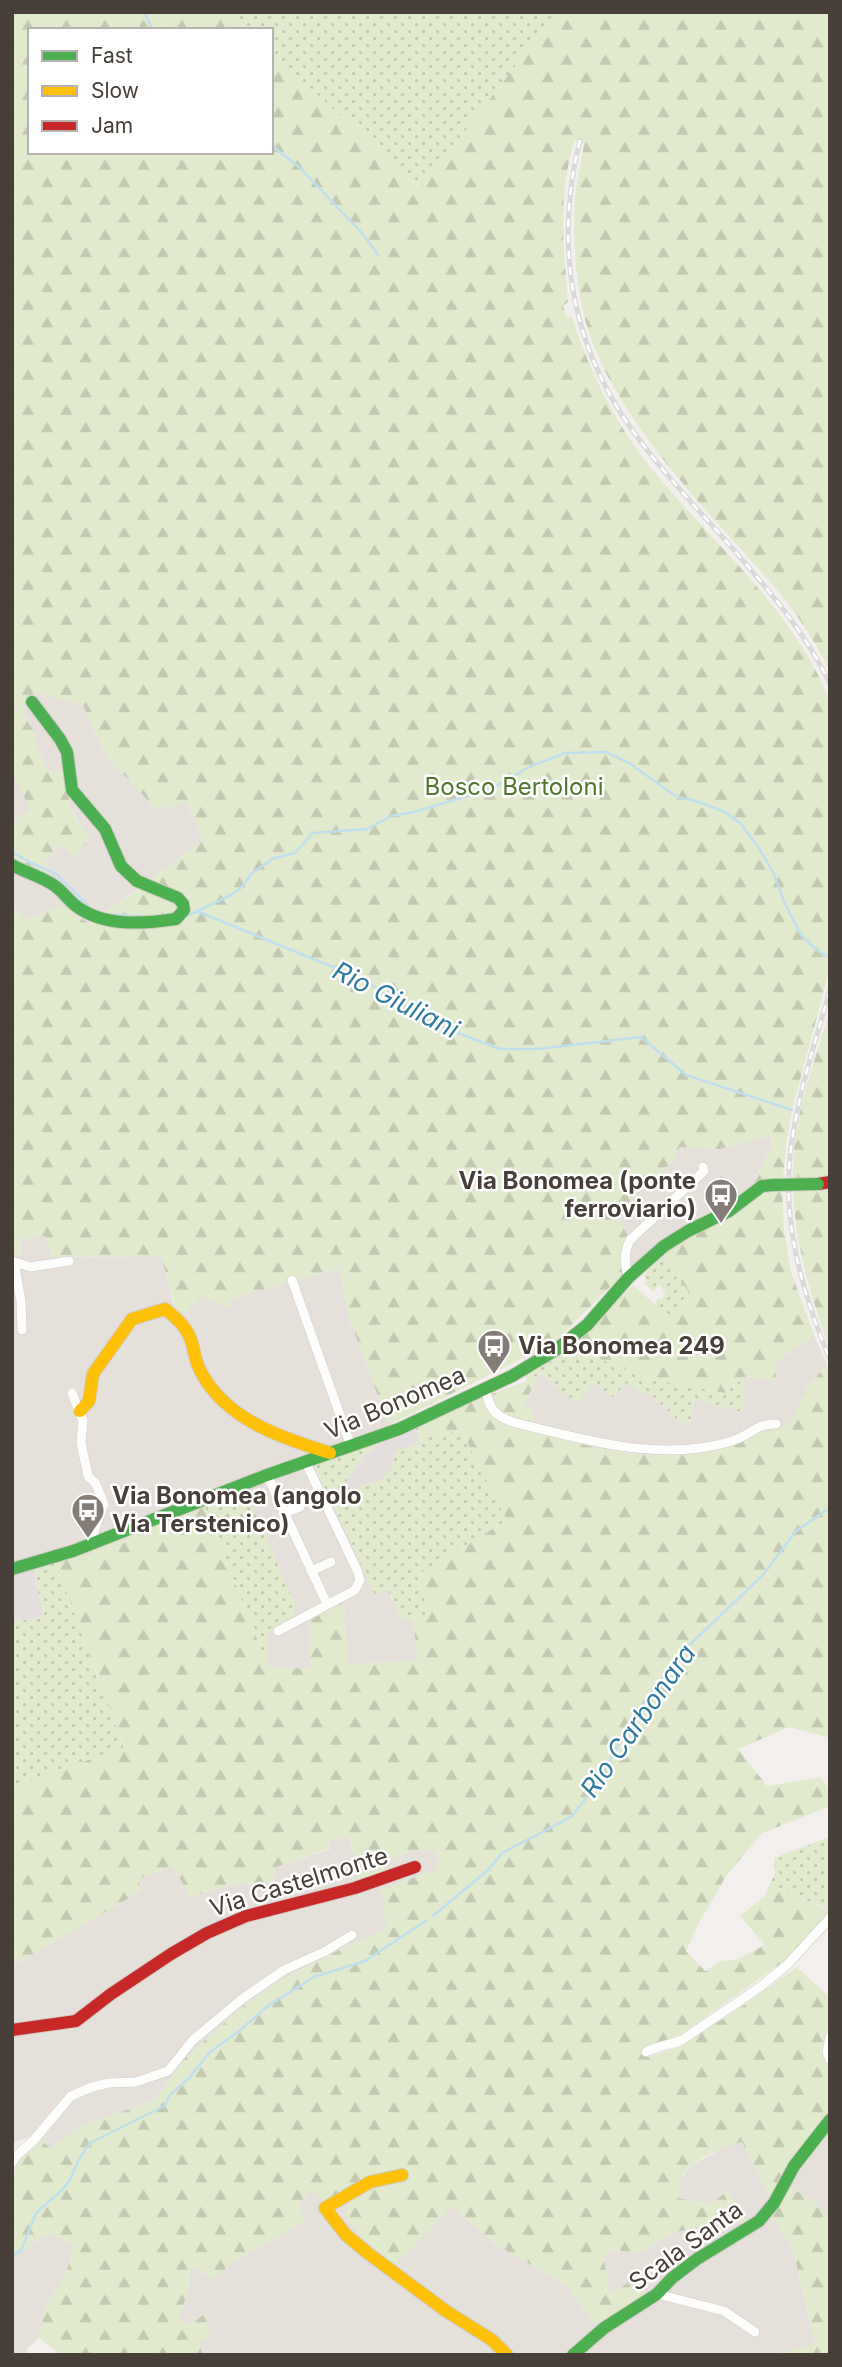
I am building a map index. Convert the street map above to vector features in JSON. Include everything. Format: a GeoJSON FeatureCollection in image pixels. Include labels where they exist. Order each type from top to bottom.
{"type":"FeatureCollection","features":[{"type":"Feature","properties":{"kind":"street"},"geometry":{"type":"LineString","coordinates":[[12,865],[53,885],[77,907],[101,918],[120,922],[160,922],[176,919],[184,910],[178,898],[137,881],[121,866],[105,829],[72,790],[67,752],[32,702]]}},
{"type":"Feature","properties":{"kind":"street"},"geometry":{"type":"LineString","coordinates":[[629,1277],[625,1260],[630,1240],[705,1171],[703,1167]]}},
{"type":"Feature","properties":{"kind":"street","name":"Via Bonomea"},"geometry":{"type":"LineString","coordinates":[[12,1569],[73,1551],[267,1475],[399,1429],[523,1369],[571,1339],[587,1325],[629,1277],[664,1246],[729,1211],[762,1186],[824,1183]]}},
{"type":"Feature","properties":{"kind":"street"},"geometry":{"type":"LineString","coordinates":[[22,1330],[21,1301],[13,1262],[30,1267],[69,1261]]}},
{"type":"Feature","properties":{"kind":"street"},"geometry":{"type":"LineString","coordinates":[[292,1280],[351,1446]]}},
{"type":"Feature","properties":{"kind":"street"},"geometry":{"type":"LineString","coordinates":[[80,1410],[89,1401],[93,1374],[126,1326],[132,1319],[147,1312],[165,1309],[188,1331],[200,1371],[221,1402],[229,1409],[271,1432],[330,1453]]}},
{"type":"Feature","properties":{"kind":"street"},"geometry":{"type":"LineString","coordinates":[[485,1387],[489,1404],[502,1418],[542,1430],[627,1448],[700,1448],[738,1439],[766,1424],[776,1424]]}},
{"type":"Feature","properties":{"kind":"street"},"geometry":{"type":"LineString","coordinates":[[72,1393],[83,1421],[82,1454],[88,1476],[96,1483],[104,1504],[94,1532],[94,1542]]}},
{"type":"Feature","properties":{"kind":"street"},"geometry":{"type":"LineString","coordinates":[[278,1631],[355,1590],[360,1580],[306,1462]]}},
{"type":"Feature","properties":{"kind":"street"},"geometry":{"type":"LineString","coordinates":[[267,1475],[327,1604]]}},
{"type":"Feature","properties":{"kind":"street"},"geometry":{"type":"LineString","coordinates":[[284,1513],[300,1507]]}},
{"type":"Feature","properties":{"kind":"street"},"geometry":{"type":"LineString","coordinates":[[311,1572],[331,1562]]}},
{"type":"Feature","properties":{"kind":"street","name":"Via Castelmonte"},"geometry":{"type":"LineString","coordinates":[[12,2030],[76,2021],[171,1954],[207,1933],[246,1916],[355,1888],[415,1867]]}},
{"type":"Feature","properties":{"kind":"street"},"geometry":{"type":"LineString","coordinates":[[646,2052],[682,2040],[760,1987],[787,1965],[830,1918]]}},
{"type":"Feature","properties":{"kind":"street"},"geometry":{"type":"LineString","coordinates":[[12,2163],[71,2096],[92,2087],[136,2081],[168,2071],[193,2040],[242,1999],[284,1970],[324,1952],[352,1935]]}},
{"type":"Feature","properties":{"kind":"street"},"geometry":{"type":"LineString","coordinates":[[830,2037],[827,2052],[830,2060]]}},
{"type":"Feature","properties":{"kind":"street","name":"Scala Santa"},"geometry":{"type":"LineString","coordinates":[[573,2355],[604,2328],[657,2294],[696,2259],[759,2221],[774,2203],[794,2166],[830,2120]]}},
{"type":"Feature","properties":{"kind":"street"},"geometry":{"type":"LineString","coordinates":[[402,2175],[383,2176],[365,2182],[325,2208],[346,2235],[369,2254],[446,2311],[492,2340],[507,2355]]}},
{"type":"Feature","properties":{"kind":"street"},"geometry":{"type":"LineString","coordinates":[[657,2294],[724,2311],[755,2332]]}},
{"type":"Feature","properties":{"kind":"shaded area"},"geometry":{"type":"Polygon","coordinates":[[[35,692],[83,705],[105,755],[157,810],[187,802],[203,841],[89,924],[61,906],[25,920],[12,905],[12,857],[55,880],[45,861],[60,844],[75,857],[82,828],[69,805],[66,770],[48,772],[34,740],[35,732],[22,714],[23,705],[35,692]]]}},
{"type":"Feature","properties":{"kind":"shaded area"},"geometry":{"type":"Polygon","coordinates":[[[12,771],[31,809],[12,824],[12,771]]]}},
{"type":"Feature","properties":{"kind":"shaded area"},"geometry":{"type":"Polygon","coordinates":[[[770,1135],[772,1146],[750,1189],[622,1275],[623,1245],[619,1220],[637,1193],[672,1162],[680,1147],[720,1149],[770,1135]]]}},
{"type":"Feature","properties":{"kind":"shaded area"},"geometry":{"type":"Polygon","coordinates":[[[46,1236],[52,1257],[161,1256],[174,1305],[203,1296],[234,1298],[339,1268],[349,1318],[389,1425],[389,1437],[314,1466],[377,1596],[386,1588],[400,1617],[413,1620],[419,1660],[347,1665],[344,1603],[310,1669],[268,1667],[268,1633],[294,1616],[245,1490],[12,1573],[12,1255],[21,1254],[20,1239],[46,1236]]]}},
{"type":"Feature","properties":{"kind":"shaded area"},"geometry":{"type":"Polygon","coordinates":[[[814,1335],[827,1365],[805,1389],[794,1419],[783,1427],[765,1430],[720,1450],[653,1456],[601,1449],[507,1425],[492,1416],[481,1395],[491,1389],[492,1394],[523,1403],[540,1374],[594,1383],[625,1382],[636,1390],[651,1395],[681,1423],[690,1423],[695,1399],[745,1398],[744,1377],[776,1381],[774,1366],[782,1357],[814,1335]]]}},
{"type":"Feature","properties":{"kind":"shaded area"},"geometry":{"type":"Polygon","coordinates":[[[413,1427],[418,1432],[419,1444],[379,1482],[338,1492],[364,1455],[389,1437],[413,1427]]]}},
{"type":"Feature","properties":{"kind":"shaded area"},"geometry":{"type":"Polygon","coordinates":[[[33,1568],[44,1617],[12,1622],[12,1573],[33,1568]]]}},
{"type":"Feature","properties":{"kind":"shaded area"},"geometry":{"type":"Polygon","coordinates":[[[349,1836],[360,1882],[390,1860],[413,1850],[436,1851],[438,1870],[386,1929],[282,1980],[246,2004],[185,2058],[155,2100],[81,2126],[51,2148],[30,2136],[12,2144],[12,1966],[141,1891],[137,1879],[173,1866],[190,1897],[231,1885],[273,1882],[276,1867],[330,1849],[329,1840],[349,1836]]]}},
{"type":"Feature","properties":{"kind":"shaded area"},"geometry":{"type":"Polygon","coordinates":[[[826,2118],[830,2120],[830,2213],[772,2215],[793,2250],[815,2343],[783,2353],[203,2355],[199,2344],[205,2313],[191,2325],[177,2319],[188,2293],[191,2266],[213,2278],[232,2263],[306,2220],[298,2207],[311,2189],[342,2191],[351,2204],[452,2206],[495,2244],[566,2285],[596,2325],[610,2293],[603,2256],[615,2250],[640,2253],[673,2233],[715,2222],[748,2222],[712,2204],[678,2198],[680,2180],[692,2165],[728,2145],[742,2142],[772,2198],[794,2156],[826,2118]]]}},
{"type":"Feature","properties":{"kind":"shaded area"},"geometry":{"type":"Polygon","coordinates":[[[50,2233],[75,2244],[64,2279],[46,2305],[39,2338],[27,2348],[26,2355],[12,2355],[12,2251],[21,2250],[50,2233]]]}},
{"type":"Feature","properties":{"kind":"green space","name":"Bosco Bertoloni"},"geometry":{"type":"Polygon","coordinates":[[[12,12],[229,12],[246,28],[28,28],[28,154],[273,154],[273,54],[420,189],[557,12],[830,12],[830,673],[821,653],[797,616],[661,456],[621,399],[604,369],[591,338],[578,285],[574,208],[584,144],[575,139],[564,199],[568,302],[563,306],[566,317],[572,317],[597,382],[645,461],[776,610],[815,669],[830,701],[830,968],[792,1110],[782,1190],[784,1230],[791,1272],[814,1335],[782,1357],[775,1366],[776,1381],[744,1377],[725,1393],[651,1379],[571,1348],[633,1285],[668,1316],[690,1292],[660,1259],[686,1237],[726,1220],[771,1191],[750,1189],[772,1146],[770,1136],[720,1149],[680,1147],[672,1162],[637,1193],[619,1220],[628,1236],[623,1245],[622,1275],[554,1343],[389,1425],[349,1318],[339,1268],[234,1298],[227,1309],[203,1296],[184,1314],[175,1305],[161,1256],[52,1257],[45,1236],[20,1239],[21,1255],[12,1255],[12,905],[25,920],[61,906],[90,924],[203,841],[187,802],[157,810],[105,755],[83,705],[35,692],[23,705],[22,714],[35,732],[34,740],[48,772],[66,769],[71,806],[83,829],[91,836],[75,858],[60,844],[45,861],[56,882],[12,857],[12,824],[30,809],[12,771],[12,12]]]}},
{"type":"Feature","properties":{"kind":"green space"},"geometry":{"type":"Polygon","coordinates":[[[229,12],[557,12],[420,189],[273,54],[273,28],[246,28],[229,12]]]}},
{"type":"Feature","properties":{"kind":"green space"},"geometry":{"type":"Polygon","coordinates":[[[830,1010],[830,1176],[818,1178],[830,1187],[830,1349],[806,1276],[796,1227],[793,1176],[799,1115],[830,1010]]]}},
{"type":"Feature","properties":{"kind":"green space"},"geometry":{"type":"Polygon","coordinates":[[[660,1259],[691,1292],[668,1316],[655,1304],[658,1298],[661,1299],[666,1293],[659,1285],[653,1291],[645,1284],[647,1280],[643,1276],[660,1259]]]}},
{"type":"Feature","properties":{"kind":"green space"},"geometry":{"type":"Polygon","coordinates":[[[571,1348],[651,1379],[725,1393],[744,1377],[745,1398],[742,1412],[695,1399],[690,1423],[681,1423],[651,1395],[626,1383],[613,1397],[594,1383],[577,1403],[541,1374],[527,1381],[524,1374],[571,1348]]]}},
{"type":"Feature","properties":{"kind":"green space"},"geometry":{"type":"Polygon","coordinates":[[[827,1365],[830,1372],[830,1738],[789,1727],[738,1749],[767,1786],[820,1777],[830,1790],[830,1806],[762,1833],[726,1876],[686,1951],[705,1971],[721,1961],[736,1960],[765,1945],[740,1916],[765,1896],[769,1885],[830,1911],[784,1961],[676,2038],[647,2047],[641,2052],[648,2057],[681,2046],[797,1967],[830,1995],[830,2019],[822,2051],[830,2074],[830,2104],[826,2118],[794,2156],[771,2199],[742,2142],[725,2147],[698,2161],[680,2181],[678,2198],[712,2204],[727,2191],[749,2222],[715,2222],[673,2233],[640,2253],[615,2250],[603,2255],[610,2293],[635,2279],[647,2295],[596,2325],[566,2285],[495,2244],[452,2206],[394,2266],[361,2236],[344,2215],[351,2204],[342,2192],[326,2202],[311,2189],[298,2207],[306,2220],[232,2263],[213,2279],[191,2266],[188,2293],[177,2319],[191,2325],[205,2313],[210,2336],[199,2344],[203,2355],[55,2355],[55,2350],[39,2338],[46,2305],[64,2279],[75,2244],[50,2233],[21,2250],[12,2251],[12,2181],[19,2161],[40,2140],[51,2148],[81,2126],[155,2100],[185,2058],[246,2004],[282,1980],[386,1929],[382,1889],[438,1869],[436,1851],[413,1850],[390,1860],[388,1872],[360,1882],[349,1836],[329,1840],[330,1848],[276,1867],[273,1882],[231,1885],[190,1897],[173,1866],[138,1879],[141,1891],[12,1966],[12,1788],[124,1747],[55,1561],[204,1504],[268,1667],[309,1669],[309,1621],[344,1602],[348,1665],[418,1660],[413,1620],[429,1618],[418,1575],[507,1520],[461,1430],[430,1434],[413,1427],[481,1395],[492,1416],[507,1425],[601,1449],[653,1456],[720,1450],[765,1430],[783,1427],[793,1419],[805,1389],[827,1365]]]}},
{"type":"Feature","properties":{"kind":"green space"},"geometry":{"type":"Polygon","coordinates":[[[540,1374],[524,1403],[534,1412],[534,1422],[513,1417],[495,1402],[492,1394],[540,1374]]]}},
{"type":"Feature","properties":{"kind":"green space"},"geometry":{"type":"Polygon","coordinates":[[[461,1430],[507,1520],[418,1575],[429,1618],[400,1618],[387,1589],[376,1596],[314,1465],[389,1437],[364,1455],[339,1492],[379,1481],[391,1469],[396,1451],[419,1444],[418,1432],[439,1435],[461,1430]]]}},
{"type":"Feature","properties":{"kind":"green space"},"geometry":{"type":"Polygon","coordinates":[[[245,1490],[295,1604],[294,1616],[268,1633],[268,1667],[204,1504],[245,1490]]]}},
{"type":"Feature","properties":{"kind":"green space"},"geometry":{"type":"Polygon","coordinates":[[[55,1561],[124,1748],[12,1788],[12,1622],[44,1617],[33,1568],[55,1561]]]}},
{"type":"Feature","properties":{"kind":"green space"},"geometry":{"type":"Polygon","coordinates":[[[830,1837],[830,1910],[769,1885],[775,1873],[774,1858],[830,1837]]]}},
{"type":"Feature","properties":{"kind":"green space"},"geometry":{"type":"Polygon","coordinates":[[[789,2186],[830,2214],[830,2355],[757,2355],[783,2353],[815,2343],[793,2250],[772,2215],[789,2186]]]}},
{"type":"Feature","properties":{"kind":"waterway"},"geometry":{"type":"LineString","coordinates":[[144,12],[152,28]]}},
{"type":"Feature","properties":{"kind":"waterway"},"geometry":{"type":"LineString","coordinates":[[273,147],[300,168],[361,232],[379,256]]}},
{"type":"Feature","properties":{"kind":"waterway"},"geometry":{"type":"LineString","coordinates":[[185,917],[231,895],[242,887],[252,873],[274,858],[295,853],[313,833],[367,829],[391,816],[414,812],[491,789],[529,767],[565,753],[606,752],[629,763],[677,797],[725,812],[741,824],[773,872],[801,935],[830,958]]}},
{"type":"Feature","properties":{"kind":"waterway"},"geometry":{"type":"LineString","coordinates":[[12,852],[56,874],[91,908]]}},
{"type":"Feature","properties":{"kind":"waterway","name":"Rio Giuliani"},"geometry":{"type":"LineString","coordinates":[[199,912],[362,979],[434,1024],[500,1049],[537,1049],[641,1037],[686,1075],[792,1110]]}},
{"type":"Feature","properties":{"kind":"waterway"},"geometry":{"type":"LineString","coordinates":[[110,914],[142,917]]}},
{"type":"Feature","properties":{"kind":"waterway","name":"Rio Carbonara"},"geometry":{"type":"LineString","coordinates":[[433,1916],[489,1869],[502,1853],[571,1817],[587,1797],[646,1700],[680,1654],[763,1575],[796,1531],[830,1508]]}},
{"type":"Feature","properties":{"kind":"waterway","name":"Rio Carbonara"},"geometry":{"type":"LineString","coordinates":[[12,2255],[21,2251],[36,2213],[64,2188],[90,2143],[164,2106],[170,2095],[189,2078],[209,2053],[268,2006],[314,1977],[365,1961],[427,1920]]}},
{"type":"Feature","properties":{"kind":"railway"},"geometry":{"type":"LineString","coordinates":[[580,140],[572,177],[569,251],[572,287],[580,323],[592,357],[608,391],[640,441],[774,597],[810,647],[830,684]]}},
{"type":"Feature","properties":{"kind":"railway"},"geometry":{"type":"LineString","coordinates":[[830,990],[799,1103],[789,1169],[791,1225],[802,1280],[830,1360]]}},
{"type":"Feature","properties":{"kind":"traffic: fast"},"geometry":{"type":"LineString","coordinates":[[12,865],[52,884],[76,906],[99,918],[150,922],[176,919],[184,910],[178,898],[137,881],[121,866],[105,829],[72,790],[67,752],[60,739],[32,702]]}},
{"type":"Feature","properties":{"kind":"traffic: fast"},"geometry":{"type":"LineString","coordinates":[[773,1185],[818,1184]]}},
{"type":"Feature","properties":{"kind":"traffic: fast"},"geometry":{"type":"LineString","coordinates":[[12,1569],[73,1551],[267,1475],[399,1429],[512,1376],[557,1349],[587,1325],[629,1277],[664,1246],[729,1211],[762,1186],[773,1185]]}},
{"type":"Feature","properties":{"kind":"traffic: fast"},"geometry":{"type":"LineString","coordinates":[[573,2355],[604,2328],[657,2294],[672,2278],[697,2259],[759,2221],[774,2203],[794,2166],[830,2120]]}},
{"type":"Feature","properties":{"kind":"traffic: slow"},"geometry":{"type":"LineString","coordinates":[[80,1411],[89,1401],[93,1374],[132,1319],[165,1309],[186,1330],[199,1369],[225,1403],[257,1425],[330,1453]]}},
{"type":"Feature","properties":{"kind":"traffic: slow"},"geometry":{"type":"LineString","coordinates":[[402,2175],[370,2182],[325,2208],[346,2235],[369,2254],[446,2311],[492,2340],[507,2355]]}},
{"type":"Feature","properties":{"kind":"traffic: jam"},"geometry":{"type":"LineString","coordinates":[[818,1184],[830,1182]]}},
{"type":"Feature","properties":{"kind":"traffic: jam"},"geometry":{"type":"LineString","coordinates":[[12,2030],[76,2021],[171,1954],[207,1933],[246,1916],[355,1888],[415,1867]]}},
{"type":"Feature","properties":{"kind":"place","name":"Via Bonomea (ponte ferroviario)"},"geometry":{"type":"Point","coordinates":[721,1225]}},
{"type":"Feature","properties":{"kind":"place","name":"Via Bonomea 249"},"geometry":{"type":"Point","coordinates":[494,1376]}},
{"type":"Feature","properties":{"kind":"place","name":"Via Bonomea (angolo Via Terstenico)"},"geometry":{"type":"Point","coordinates":[88,1540]}}]}
